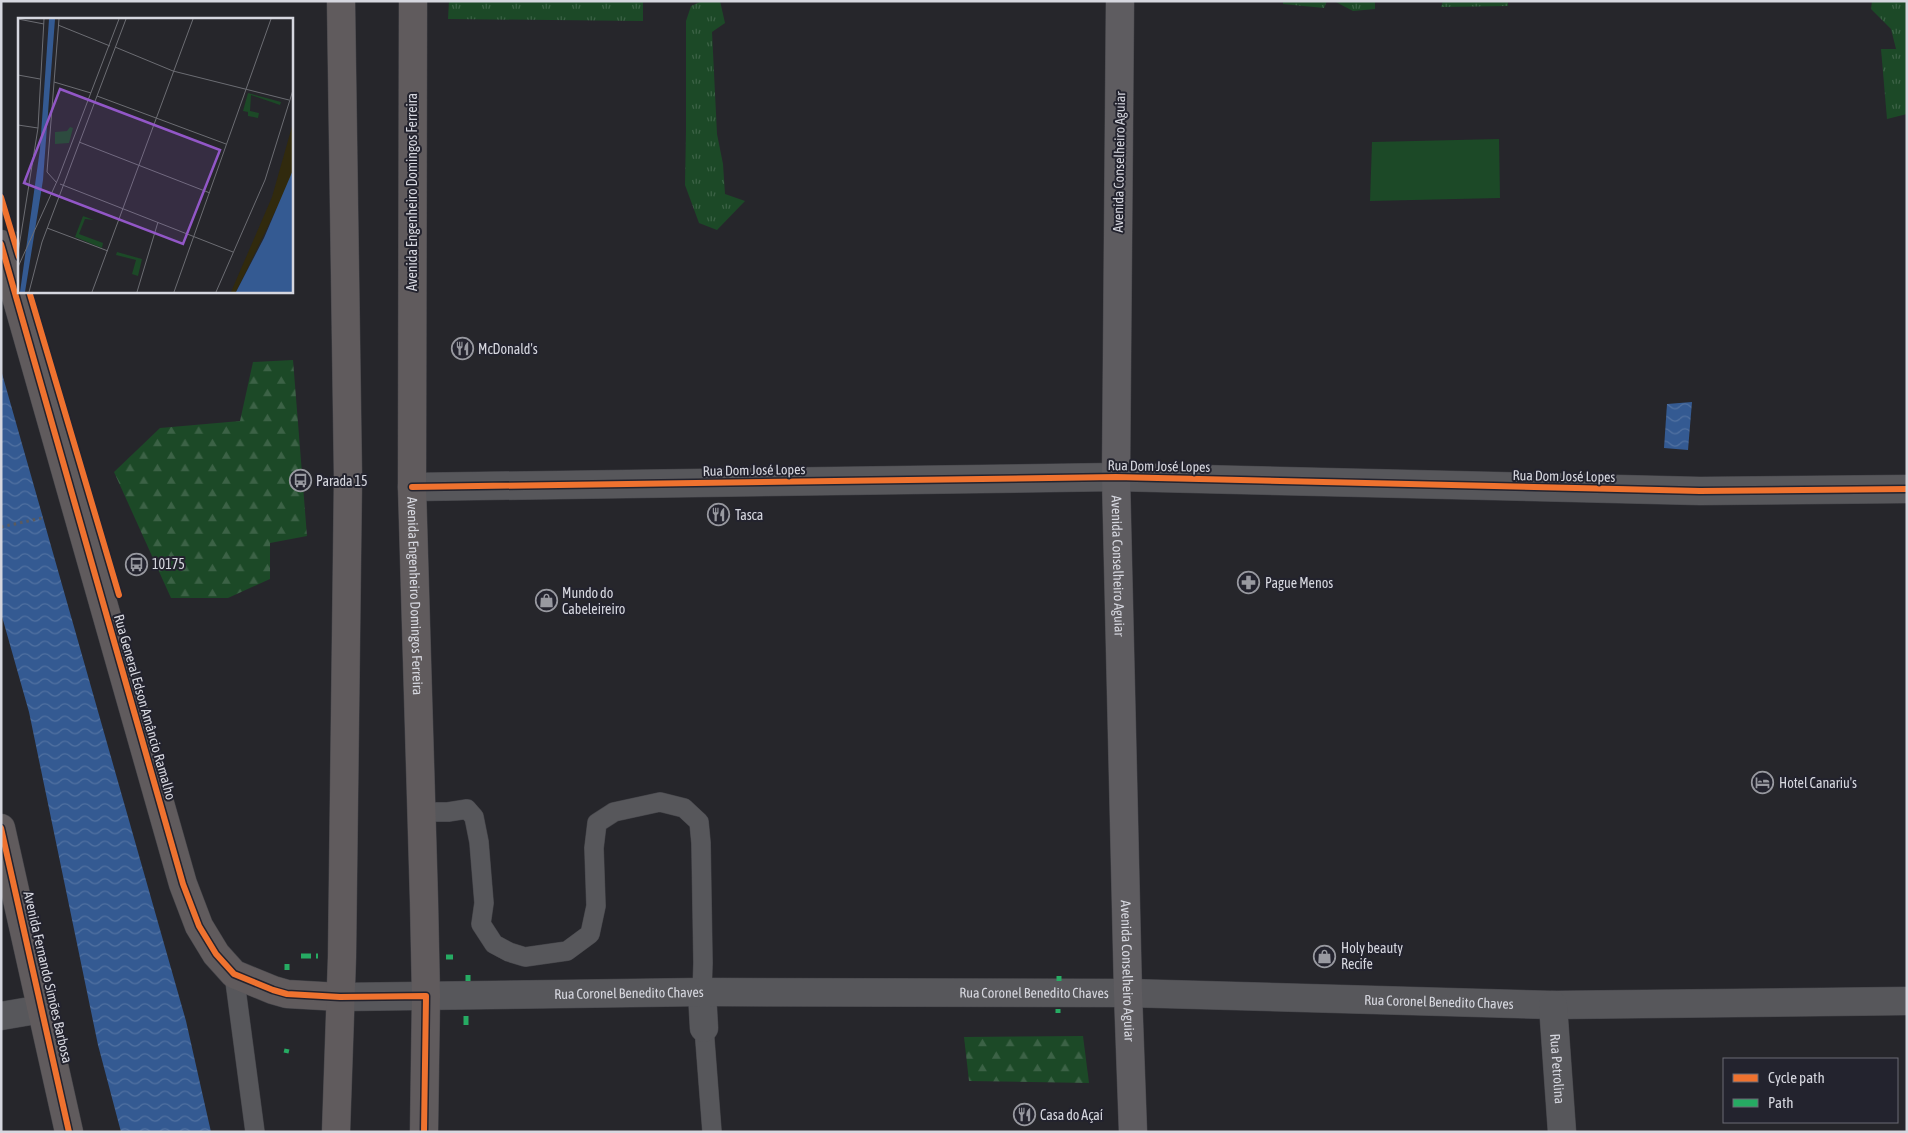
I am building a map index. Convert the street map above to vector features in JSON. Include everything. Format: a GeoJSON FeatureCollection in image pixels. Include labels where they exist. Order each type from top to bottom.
{"type":"FeatureCollection","features":[{"type":"Feature","properties":{"kind":"main road"},"geometry":{"type":"LineString","coordinates":[[336,1132],[342,957],[348,478],[341,1]]}},
{"type":"Feature","properties":{"kind":"main road","name":"Avenida Engenheiro Domingos Ferreira"},"geometry":{"type":"LineString","coordinates":[[413,1],[412,487],[426,996],[424,1132]]}},
{"type":"Feature","properties":{"kind":"main road","name":"Avenida Conselheiro Aguiar"},"geometry":{"type":"LineString","coordinates":[[1120,1],[1116,477],[1133,1132]]}},
{"type":"Feature","properties":{"kind":"main road","name":"Rua General Edson Amâncio Ramalho"},"geometry":{"type":"LineString","coordinates":[[9,243],[18,276]]}},
{"type":"Feature","properties":{"kind":"main road","name":"Rua General Edson Amâncio Ramalho"},"geometry":{"type":"LineString","coordinates":[[22,292],[183,884],[199,926],[216,954],[234,974],[272,990],[287,994],[340,997]]}},
{"type":"Feature","properties":{"kind":"main road","name":"Avenida Fernando Simões Barbosa"},"geometry":{"type":"LineString","coordinates":[[1,828],[69,1132]]}},
{"type":"Feature","properties":{"kind":"street","name":"Rua Dom José Lopes"},"geometry":{"type":"LineString","coordinates":[[412,487],[1116,477],[1700,491],[1907,489]]}},
{"type":"Feature","properties":{"kind":"street","name":"Rua Coronel Benedito Chaves"},"geometry":{"type":"LineString","coordinates":[[340,997],[702,992],[1128,993],[1553,1005],[1907,1001]]}},
{"type":"Feature","properties":{"kind":"street"},"geometry":{"type":"LineString","coordinates":[[702,992],[704,1028]]}},
{"type":"Feature","properties":{"kind":"street","name":"Rua Petrolina"},"geometry":{"type":"LineString","coordinates":[[1553,1005],[1562,1132]]}},
{"type":"Feature","properties":{"kind":"street"},"geometry":{"type":"LineString","coordinates":[[1,1016],[42,1009]]}},
{"type":"Feature","properties":{"kind":"lane"},"geometry":{"type":"LineString","coordinates":[[421,812],[448,812],[467,809],[474,817],[479,842],[484,904],[482,924],[494,944],[509,952],[525,957],[568,952],[590,934],[596,906],[594,848],[597,823],[614,812],[644,804],[660,802],[684,808],[699,822],[701,842],[702,992]]}},
{"type":"Feature","properties":{"kind":"lane"},"geometry":{"type":"LineString","coordinates":[[234,974],[255,1132]]}},
{"type":"Feature","properties":{"kind":"lane"},"geometry":{"type":"LineString","coordinates":[[704,1028],[712,1132]]}},
{"type":"Feature","properties":{"kind":"path"},"geometry":{"type":"LineString","coordinates":[[1,527],[44,517]]}},
{"type":"Feature","properties":{"kind":"green space"},"geometry":{"type":"Polygon","coordinates":[[[449,1],[643,1],[643,21],[448,19],[449,1]]]}},
{"type":"Feature","properties":{"kind":"green space"},"geometry":{"type":"Polygon","coordinates":[[[702,1],[720,1],[725,23],[712,32],[717,134],[723,164],[725,194],[745,201],[717,230],[699,223],[685,185],[686,21],[691,6],[702,1]]]}},
{"type":"Feature","properties":{"kind":"green space"},"geometry":{"type":"Polygon","coordinates":[[[1283,1],[1327,1],[1324,8],[1283,4],[1283,1]]]}},
{"type":"Feature","properties":{"kind":"green space"},"geometry":{"type":"Polygon","coordinates":[[[1334,1],[1375,1],[1375,9],[1353,11],[1334,1]]]}},
{"type":"Feature","properties":{"kind":"green space"},"geometry":{"type":"Polygon","coordinates":[[[1443,1],[1508,1],[1508,6],[1441,7],[1443,1]]]}},
{"type":"Feature","properties":{"kind":"green space"},"geometry":{"type":"Polygon","coordinates":[[[1872,1],[1907,1],[1907,114],[1887,119],[1881,49],[1896,49],[1891,29],[1871,9],[1872,1]]]}},
{"type":"Feature","properties":{"kind":"green space"},"geometry":{"type":"Polygon","coordinates":[[[1499,139],[1500,198],[1370,201],[1372,142],[1499,139]]]}},
{"type":"Feature","properties":{"kind":"green space"},"geometry":{"type":"Polygon","coordinates":[[[293,360],[307,536],[270,543],[270,579],[228,598],[171,598],[114,472],[160,428],[240,421],[253,362],[293,360]]]}},
{"type":"Feature","properties":{"kind":"green space"},"geometry":{"type":"Polygon","coordinates":[[[1083,1036],[1089,1083],[969,1081],[964,1037],[1083,1036]]]}},
{"type":"Feature","properties":{"kind":"water"},"geometry":{"type":"Polygon","coordinates":[[[1,370],[186,1021],[211,1132],[121,1132],[98,1045],[29,712],[1,613],[1,370]]]}},
{"type":"Feature","properties":{"kind":"water"},"geometry":{"type":"Polygon","coordinates":[[[1692,402],[1688,450],[1664,448],[1667,404],[1692,402]]]}},
{"type":"Feature","properties":{"kind":"marked path"},"geometry":{"type":"LineString","coordinates":[[301,956],[318,956]]}},
{"type":"Feature","properties":{"kind":"marked path"},"geometry":{"type":"LineString","coordinates":[[446,957],[453,957]]}},
{"type":"Feature","properties":{"kind":"marked path"},"geometry":{"type":"LineString","coordinates":[[287,964],[287,970]]}},
{"type":"Feature","properties":{"kind":"marked path"},"geometry":{"type":"LineString","coordinates":[[468,975],[468,981]]}},
{"type":"Feature","properties":{"kind":"marked path"},"geometry":{"type":"LineString","coordinates":[[1059,976],[1059,981]]}},
{"type":"Feature","properties":{"kind":"marked path"},"geometry":{"type":"LineString","coordinates":[[466,1016],[466,1025]]}},
{"type":"Feature","properties":{"kind":"marked path"},"geometry":{"type":"LineString","coordinates":[[286,1053],[287,1049]]}},
{"type":"Feature","properties":{"kind":"cycle path"},"geometry":{"type":"LineString","coordinates":[[1,197],[18,254]]}},
{"type":"Feature","properties":{"kind":"cycle path"},"geometry":{"type":"LineString","coordinates":[[1,244],[183,884],[199,926],[216,954],[234,974],[273,990],[287,994],[340,997],[426,996],[424,1132]]}},
{"type":"Feature","properties":{"kind":"cycle path"},"geometry":{"type":"LineString","coordinates":[[29,292],[119,595]]}},
{"type":"Feature","properties":{"kind":"cycle path"},"geometry":{"type":"LineString","coordinates":[[412,487],[1116,477],[1700,491],[1907,489]]}},
{"type":"Feature","properties":{"kind":"cycle path"},"geometry":{"type":"LineString","coordinates":[[1,828],[69,1132]]}},
{"type":"Feature","properties":{"kind":"place","name":"McDonald's"},"geometry":{"type":"Point","coordinates":[462,349]}},
{"type":"Feature","properties":{"kind":"place","name":"Parada 15"},"geometry":{"type":"Point","coordinates":[300,481]}},
{"type":"Feature","properties":{"kind":"place","name":"Tasca"},"geometry":{"type":"Point","coordinates":[719,515]}},
{"type":"Feature","properties":{"kind":"place","name":"10175"},"geometry":{"type":"Point","coordinates":[136,564]}},
{"type":"Feature","properties":{"kind":"place","name":"Pague Menos"},"geometry":{"type":"Point","coordinates":[1249,583]}},
{"type":"Feature","properties":{"kind":"place","name":"Mundo do Cabeleireiro"},"geometry":{"type":"Point","coordinates":[546,601]}},
{"type":"Feature","properties":{"kind":"place","name":"Hotel Canariu's"},"geometry":{"type":"Point","coordinates":[1763,783]}},
{"type":"Feature","properties":{"kind":"place","name":"Holy beauty Recife"},"geometry":{"type":"Point","coordinates":[1325,956]}},
{"type":"Feature","properties":{"kind":"place","name":"Casa do Açaí"},"geometry":{"type":"Point","coordinates":[1024,1115]}}]}
